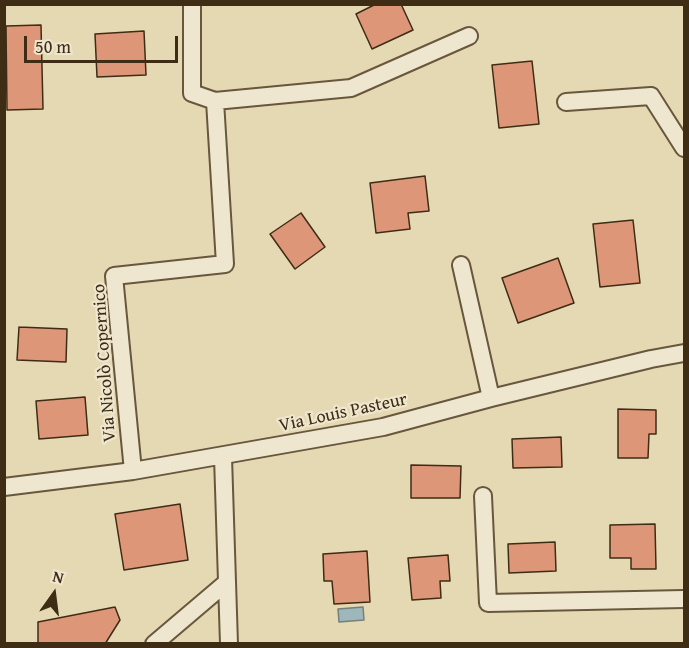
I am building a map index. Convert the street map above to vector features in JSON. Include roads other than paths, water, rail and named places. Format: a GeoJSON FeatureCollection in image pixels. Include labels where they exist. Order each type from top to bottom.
{"type":"FeatureCollection","features":[{"type":"Feature","properties":{"kind":"street"},"geometry":{"type":"LineString","coordinates":[[192,4],[192,93],[215,101],[351,88],[469,36]]}},
{"type":"Feature","properties":{"kind":"street"},"geometry":{"type":"LineString","coordinates":[[566,102],[651,96],[684,148]]}},
{"type":"Feature","properties":{"kind":"street","name":"Via Nicolò Copernico"},"geometry":{"type":"LineString","coordinates":[[133,471],[114,276],[225,264],[215,101]]}},
{"type":"Feature","properties":{"kind":"street"},"geometry":{"type":"LineString","coordinates":[[461,265],[491,398]]}},
{"type":"Feature","properties":{"kind":"street","name":"Via Louis Pasteur"},"geometry":{"type":"LineString","coordinates":[[4,487],[223,457],[383,428],[491,398],[684,353]]}},
{"type":"Feature","properties":{"kind":"street"},"geometry":{"type":"LineString","coordinates":[[223,457],[229,644]]}},
{"type":"Feature","properties":{"kind":"street"},"geometry":{"type":"LineString","coordinates":[[483,496],[488,603],[684,599]]}},
{"type":"Feature","properties":{"kind":"street"},"geometry":{"type":"LineString","coordinates":[[154,644],[227,582]]}},
{"type":"Feature","properties":{"kind":"water"},"geometry":{"type":"Polygon","coordinates":[[[363,607],[364,620],[339,622],[338,609],[363,607]]]}}]}
